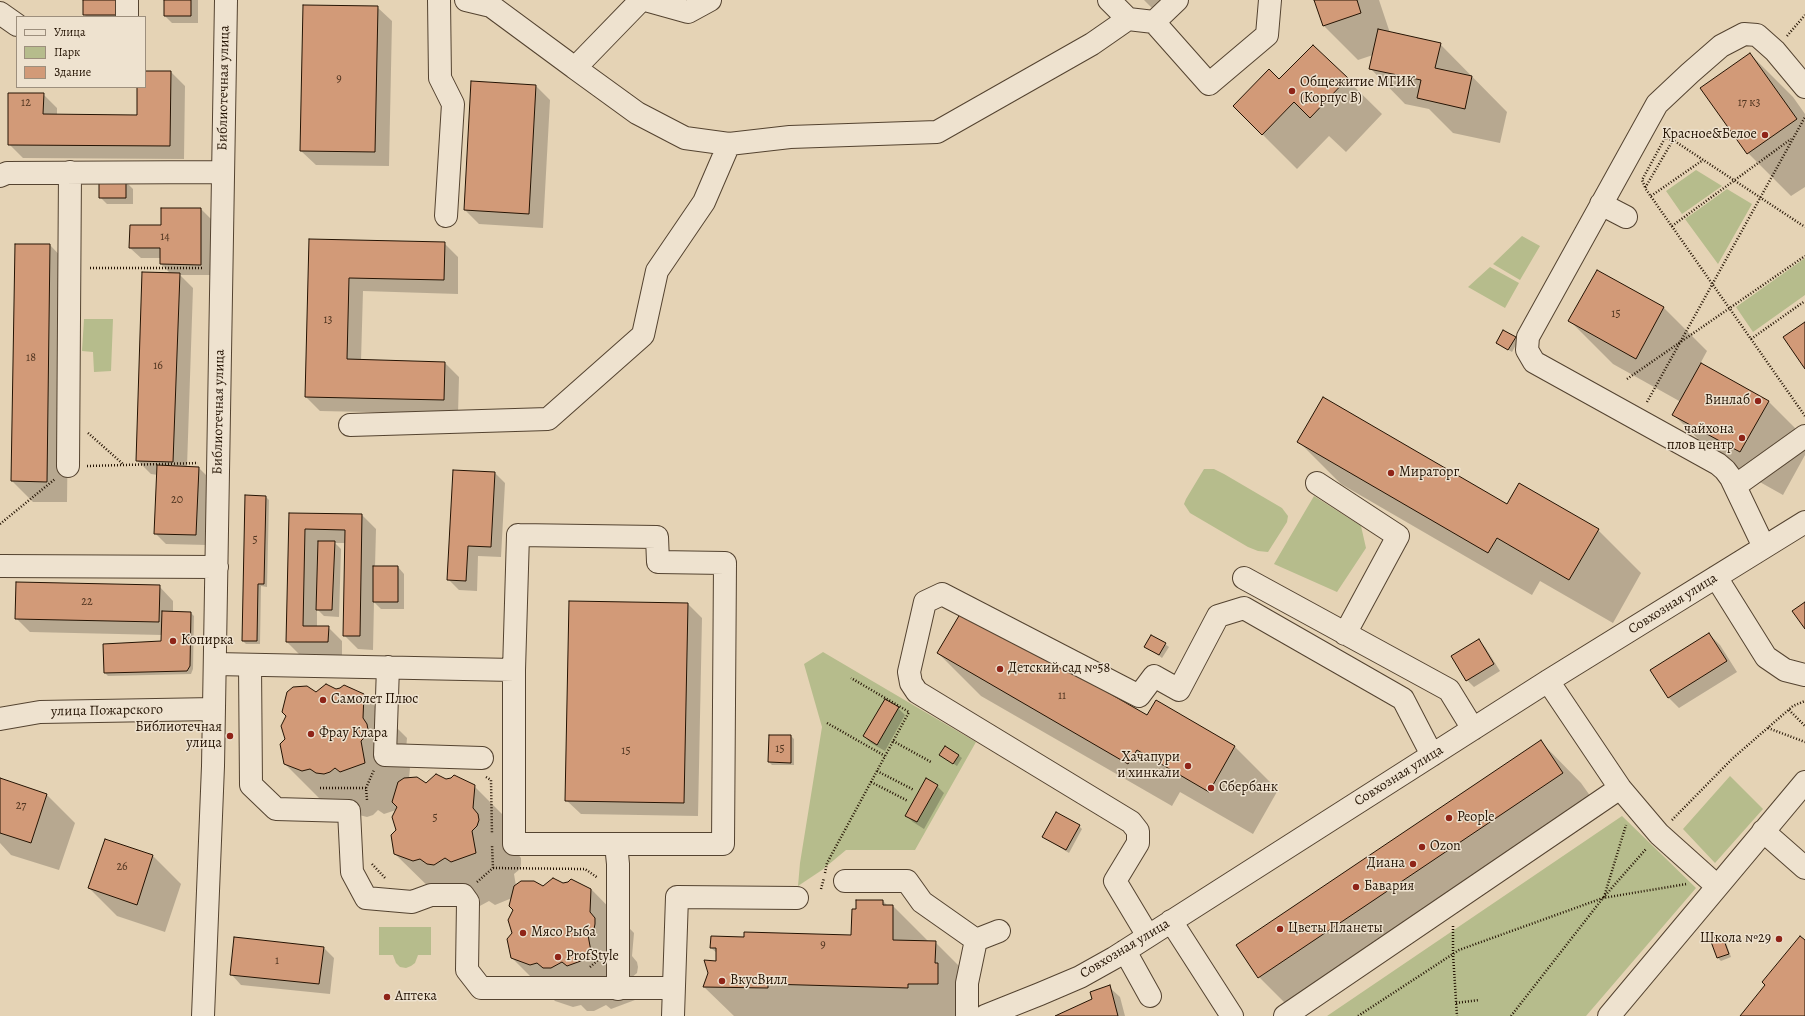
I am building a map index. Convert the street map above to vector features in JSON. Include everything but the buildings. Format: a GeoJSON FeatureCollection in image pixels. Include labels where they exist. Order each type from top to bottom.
{"type":"FeatureCollection","features":[{"type":"Feature","properties":{"kind":"street"},"geometry":{"type":"LineString","coordinates":[[127,0],[127,16]]}},
{"type":"Feature","properties":{"kind":"street","name":"Библиотечная улица"},"geometry":{"type":"LineString","coordinates":[[203,1016],[214,709],[226,0]]}},
{"type":"Feature","properties":{"kind":"street"},"geometry":{"type":"LineString","coordinates":[[439,0],[440,78],[452,104],[446,216]]}},
{"type":"Feature","properties":{"kind":"street"},"geometry":{"type":"LineString","coordinates":[[466,0],[491,6],[637,113],[685,138],[729,144],[790,137],[937,132],[1092,44],[1128,19]]}},
{"type":"Feature","properties":{"kind":"street"},"geometry":{"type":"LineString","coordinates":[[575,68],[640,0]]}},
{"type":"Feature","properties":{"kind":"street"},"geometry":{"type":"LineString","coordinates":[[645,0],[688,12],[710,0]]}},
{"type":"Feature","properties":{"kind":"street"},"geometry":{"type":"LineString","coordinates":[[1109,0],[1128,19],[1154,22],[1210,84],[1267,35],[1270,0]]}},
{"type":"Feature","properties":{"kind":"street"},"geometry":{"type":"LineString","coordinates":[[1154,22],[1177,0]]}},
{"type":"Feature","properties":{"kind":"street"},"geometry":{"type":"LineString","coordinates":[[0,13],[16,24]]}},
{"type":"Feature","properties":{"kind":"street"},"geometry":{"type":"LineString","coordinates":[[1764,547],[1735,486],[1725,470],[1718,464],[1534,362],[1527,350],[1528,337],[1656,104],[1700,64],[1721,46],[1744,34],[1757,35],[1776,50],[1805,87]]}},
{"type":"Feature","properties":{"kind":"street"},"geometry":{"type":"LineString","coordinates":[[350,425],[548,418],[644,335],[657,271],[704,202],[729,144]]}},
{"type":"Feature","properties":{"kind":"street"},"geometry":{"type":"LineString","coordinates":[[68,466],[70,172]]}},
{"type":"Feature","properties":{"kind":"street"},"geometry":{"type":"LineString","coordinates":[[0,176],[7,173],[223,172]]}},
{"type":"Feature","properties":{"kind":"street"},"geometry":{"type":"LineString","coordinates":[[1601,204],[1626,217]]}},
{"type":"Feature","properties":{"kind":"street"},"geometry":{"type":"LineString","coordinates":[[1735,486],[1805,436]]}},
{"type":"Feature","properties":{"kind":"street"},"geometry":{"type":"LineString","coordinates":[[1317,483],[1398,536],[1345,634]]}},
{"type":"Feature","properties":{"kind":"street","name":"Совхозная улица"},"geometry":{"type":"LineString","coordinates":[[990,1015],[1080,976],[1125,951],[1548,681],[1805,522]]}},
{"type":"Feature","properties":{"kind":"street"},"geometry":{"type":"LineString","coordinates":[[518,535],[657,537],[658,562],[725,563],[723,844],[514,844],[514,670],[518,535]]}},
{"type":"Feature","properties":{"kind":"street"},"geometry":{"type":"LineString","coordinates":[[0,566],[216,567]]}},
{"type":"Feature","properties":{"kind":"street"},"geometry":{"type":"LineString","coordinates":[[1716,577],[1766,657],[1785,670],[1805,675]]}},
{"type":"Feature","properties":{"kind":"street"},"geometry":{"type":"LineString","coordinates":[[1244,578],[1449,690],[1473,729]]}},
{"type":"Feature","properties":{"kind":"street"},"geometry":{"type":"LineString","coordinates":[[1148,936],[1115,881],[1138,843],[1138,831],[1131,822],[917,692],[911,683],[909,672],[925,602],[942,594],[1139,696],[1154,676],[1179,690],[1218,616],[1244,608],[1403,699],[1432,755]]}},
{"type":"Feature","properties":{"kind":"street"},"geometry":{"type":"LineString","coordinates":[[215,664],[514,670]]}},
{"type":"Feature","properties":{"kind":"street"},"geometry":{"type":"LineString","coordinates":[[250,665],[251,785],[276,809],[349,811],[352,872],[366,898],[412,902],[431,895],[463,895],[468,902],[467,970],[480,988],[673,988]]}},
{"type":"Feature","properties":{"kind":"street"},"geometry":{"type":"LineString","coordinates":[[388,668],[385,755],[484,767]]}},
{"type":"Feature","properties":{"kind":"street"},"geometry":{"type":"LineString","coordinates":[[1548,681],[1626,796],[1659,834],[1717,886]]}},
{"type":"Feature","properties":{"kind":"street","name":"улица Пожарского"},"geometry":{"type":"LineString","coordinates":[[0,719],[40,712],[214,709]]}},
{"type":"Feature","properties":{"kind":"street"},"geometry":{"type":"LineString","coordinates":[[1609,1016],[1805,782]]}},
{"type":"Feature","properties":{"kind":"street"},"geometry":{"type":"LineString","coordinates":[[1285,1016],[1453,901],[1626,796]]}},
{"type":"Feature","properties":{"kind":"street"},"geometry":{"type":"LineString","coordinates":[[1763,831],[1805,868]]}},
{"type":"Feature","properties":{"kind":"street"},"geometry":{"type":"LineString","coordinates":[[616,844],[618,864],[618,989]]}},
{"type":"Feature","properties":{"kind":"street"},"geometry":{"type":"LineString","coordinates":[[845,881],[906,881],[922,902],[976,940]]}},
{"type":"Feature","properties":{"kind":"street"},"geometry":{"type":"LineString","coordinates":[[673,1016],[677,897],[797,898]]}},
{"type":"Feature","properties":{"kind":"street"},"geometry":{"type":"LineString","coordinates":[[1171,921],[1232,1016]]}},
{"type":"Feature","properties":{"kind":"street"},"geometry":{"type":"LineString","coordinates":[[976,940],[999,931]]}},
{"type":"Feature","properties":{"kind":"street"},"geometry":{"type":"LineString","coordinates":[[967,1016],[967,984],[976,940]]}},
{"type":"Feature","properties":{"kind":"street"},"geometry":{"type":"LineString","coordinates":[[1125,951],[1150,996]]}},
{"type":"Feature","properties":{"kind":"path"},"geometry":{"type":"LineString","coordinates":[[1776,50],[1805,15]]}},
{"type":"Feature","properties":{"kind":"path"},"geometry":{"type":"LineString","coordinates":[[1638,419],[1805,117]]}},
{"type":"Feature","properties":{"kind":"path"},"geometry":{"type":"LineString","coordinates":[[1805,227],[1673,140],[1665,138],[1642,180],[1645,188],[1805,416]]}},
{"type":"Feature","properties":{"kind":"path"},"geometry":{"type":"LineString","coordinates":[[1672,226],[1793,138]]}},
{"type":"Feature","properties":{"kind":"path"},"geometry":{"type":"LineString","coordinates":[[1645,188],[1673,140]]}},
{"type":"Feature","properties":{"kind":"path"},"geometry":{"type":"LineString","coordinates":[[1651,196],[1703,160]]}},
{"type":"Feature","properties":{"kind":"path"},"geometry":{"type":"LineString","coordinates":[[1628,379],[1805,256]]}},
{"type":"Feature","properties":{"kind":"path"},"geometry":{"type":"LineString","coordinates":[[69,268],[204,268]]}},
{"type":"Feature","properties":{"kind":"path"},"geometry":{"type":"LineString","coordinates":[[1750,339],[1805,301]]}},
{"type":"Feature","properties":{"kind":"path"},"geometry":{"type":"LineString","coordinates":[[68,415],[124,465]]}},
{"type":"Feature","properties":{"kind":"path"},"geometry":{"type":"LineString","coordinates":[[0,524],[45,489],[68,466],[201,463]]}},
{"type":"Feature","properties":{"kind":"path"},"geometry":{"type":"LineString","coordinates":[[821,890],[827,863],[909,712],[851,678]]}},
{"type":"Feature","properties":{"kind":"path"},"geometry":{"type":"LineString","coordinates":[[1789,710],[1805,726]]}},
{"type":"Feature","properties":{"kind":"path"},"geometry":{"type":"LineString","coordinates":[[827,723],[885,756]]}},
{"type":"Feature","properties":{"kind":"path"},"geometry":{"type":"LineString","coordinates":[[1768,728],[1805,742]]}},
{"type":"Feature","properties":{"kind":"path"},"geometry":{"type":"LineString","coordinates":[[893,741],[931,762]]}},
{"type":"Feature","properties":{"kind":"path"},"geometry":{"type":"LineString","coordinates":[[367,802],[366,788],[376,767]]}},
{"type":"Feature","properties":{"kind":"path"},"geometry":{"type":"LineString","coordinates":[[484,767],[491,780],[492,836]]}},
{"type":"Feature","properties":{"kind":"path"},"geometry":{"type":"LineString","coordinates":[[877,770],[914,790]]}},
{"type":"Feature","properties":{"kind":"path"},"geometry":{"type":"LineString","coordinates":[[871,782],[908,801]]}},
{"type":"Feature","properties":{"kind":"path"},"geometry":{"type":"LineString","coordinates":[[318,788],[366,788]]}},
{"type":"Feature","properties":{"kind":"path"},"geometry":{"type":"LineString","coordinates":[[1603,898],[1626,796]]}},
{"type":"Feature","properties":{"kind":"path"},"geometry":{"type":"LineString","coordinates":[[492,844],[493,868]]}},
{"type":"Feature","properties":{"kind":"path"},"geometry":{"type":"LineString","coordinates":[[368,861],[387,880]]}},
{"type":"Feature","properties":{"kind":"path"},"geometry":{"type":"LineString","coordinates":[[476,883],[493,868],[585,869],[602,880]]}},
{"type":"Feature","properties":{"kind":"path"},"geometry":{"type":"LineString","coordinates":[[797,898],[845,881]]}},
{"type":"Feature","properties":{"kind":"path"},"geometry":{"type":"LineString","coordinates":[[1358,1016],[1458,950],[1603,898],[1694,883],[1717,886]]}},
{"type":"Feature","properties":{"kind":"path"},"geometry":{"type":"LineString","coordinates":[[1453,901],[1453,954],[1457,1016]]}},
{"type":"Feature","properties":{"kind":"path"},"geometry":{"type":"LineString","coordinates":[[586,970],[598,960],[599,953]]}},
{"type":"Feature","properties":{"kind":"path"},"geometry":{"type":"LineString","coordinates":[[1456,1003],[1479,1000]]}},
{"type":"Feature","properties":{"kind":"green space"},"geometry":{"type":"Polygon","coordinates":[[[1696,170],[1722,186],[1682,214],[1666,191],[1696,170]]]}},
{"type":"Feature","properties":{"kind":"green space"},"geometry":{"type":"Polygon","coordinates":[[[1727,189],[1752,204],[1718,264],[1685,219],[1727,189]]]}},
{"type":"Feature","properties":{"kind":"green space"},"geometry":{"type":"Polygon","coordinates":[[[1522,236],[1540,246],[1520,280],[1493,264],[1522,236]]]}},
{"type":"Feature","properties":{"kind":"green space"},"geometry":{"type":"Polygon","coordinates":[[[1805,258],[1805,295],[1753,332],[1736,307],[1805,258]]]}},
{"type":"Feature","properties":{"kind":"green space"},"geometry":{"type":"Polygon","coordinates":[[[1490,267],[1519,283],[1505,308],[1468,287],[1490,267]]]}},
{"type":"Feature","properties":{"kind":"green space"},"geometry":{"type":"Polygon","coordinates":[[[84,319],[113,319],[111,371],[94,372],[93,352],[82,351],[84,319]]]}},
{"type":"Feature","properties":{"kind":"green space"},"geometry":{"type":"Polygon","coordinates":[[[1204,469],[1214,469],[1224,474],[1282,508],[1288,516],[1287,522],[1268,552],[1258,551],[1248,547],[1190,513],[1184,504],[1204,469]]]}},
{"type":"Feature","properties":{"kind":"green space"},"geometry":{"type":"Polygon","coordinates":[[[1314,496],[1361,526],[1366,548],[1337,592],[1274,564],[1314,496]]]}},
{"type":"Feature","properties":{"kind":"green space"},"geometry":{"type":"Polygon","coordinates":[[[823,652],[976,742],[915,850],[846,850],[822,870],[798,886],[800,863],[822,727],[804,664],[823,652]]]}},
{"type":"Feature","properties":{"kind":"green space"},"geometry":{"type":"Polygon","coordinates":[[[1730,776],[1763,809],[1715,863],[1683,829],[1730,776]]]}},
{"type":"Feature","properties":{"kind":"green space"},"geometry":{"type":"Polygon","coordinates":[[[1622,816],[1696,888],[1586,1016],[1327,1016],[1622,816]]]}},
{"type":"Feature","properties":{"kind":"green space"},"geometry":{"type":"Polygon","coordinates":[[[379,927],[431,927],[431,955],[418,955],[415,963],[411,966],[406,968],[400,967],[396,963],[393,955],[379,955],[379,927]]]}},
{"type":"Feature","properties":{"kind":"place","name":"Общежитие МГИК (Корпус В)"},"geometry":{"type":"Point","coordinates":[1292,91]}},
{"type":"Feature","properties":{"kind":"place","name":"Красное&Белое"},"geometry":{"type":"Point","coordinates":[1765,135]}},
{"type":"Feature","properties":{"kind":"place","name":"Винлаб"},"geometry":{"type":"Point","coordinates":[1758,401]}},
{"type":"Feature","properties":{"kind":"place","name":"чайхона плов центр"},"geometry":{"type":"Point","coordinates":[1742,438]}},
{"type":"Feature","properties":{"kind":"place","name":"Мираторг"},"geometry":{"type":"Point","coordinates":[1391,473]}},
{"type":"Feature","properties":{"kind":"place","name":"Копирка"},"geometry":{"type":"Point","coordinates":[173,641]}},
{"type":"Feature","properties":{"kind":"place","name":"Детский сад №58"},"geometry":{"type":"Point","coordinates":[1000,669]}},
{"type":"Feature","properties":{"kind":"place","name":"Самолет Плюс"},"geometry":{"type":"Point","coordinates":[323,700]}},
{"type":"Feature","properties":{"kind":"place","name":"Фрау Клара"},"geometry":{"type":"Point","coordinates":[311,734]}},
{"type":"Feature","properties":{"kind":"place","name":"Библиотечная улица"},"geometry":{"type":"Point","coordinates":[230,736]}},
{"type":"Feature","properties":{"kind":"place","name":"Хачапури и хинкали"},"geometry":{"type":"Point","coordinates":[1188,766]}},
{"type":"Feature","properties":{"kind":"place","name":"Сбербанк"},"geometry":{"type":"Point","coordinates":[1211,788]}},
{"type":"Feature","properties":{"kind":"place","name":"People"},"geometry":{"type":"Point","coordinates":[1449,818]}},
{"type":"Feature","properties":{"kind":"place","name":"Ozon"},"geometry":{"type":"Point","coordinates":[1422,847]}},
{"type":"Feature","properties":{"kind":"place","name":"Диана"},"geometry":{"type":"Point","coordinates":[1413,864]}},
{"type":"Feature","properties":{"kind":"place","name":"Бавария"},"geometry":{"type":"Point","coordinates":[1356,887]}},
{"type":"Feature","properties":{"kind":"place","name":"Цветы Планеты"},"geometry":{"type":"Point","coordinates":[1280,929]}},
{"type":"Feature","properties":{"kind":"place","name":"Мясо Рыба"},"geometry":{"type":"Point","coordinates":[523,933]}},
{"type":"Feature","properties":{"kind":"place","name":"Школа №29"},"geometry":{"type":"Point","coordinates":[1779,939]}},
{"type":"Feature","properties":{"kind":"place","name":"ProfStyle"},"geometry":{"type":"Point","coordinates":[558,957]}},
{"type":"Feature","properties":{"kind":"place","name":"ВкусВилл"},"geometry":{"type":"Point","coordinates":[722,981]}},
{"type":"Feature","properties":{"kind":"place","name":"Аптека"},"geometry":{"type":"Point","coordinates":[387,997]}}]}
